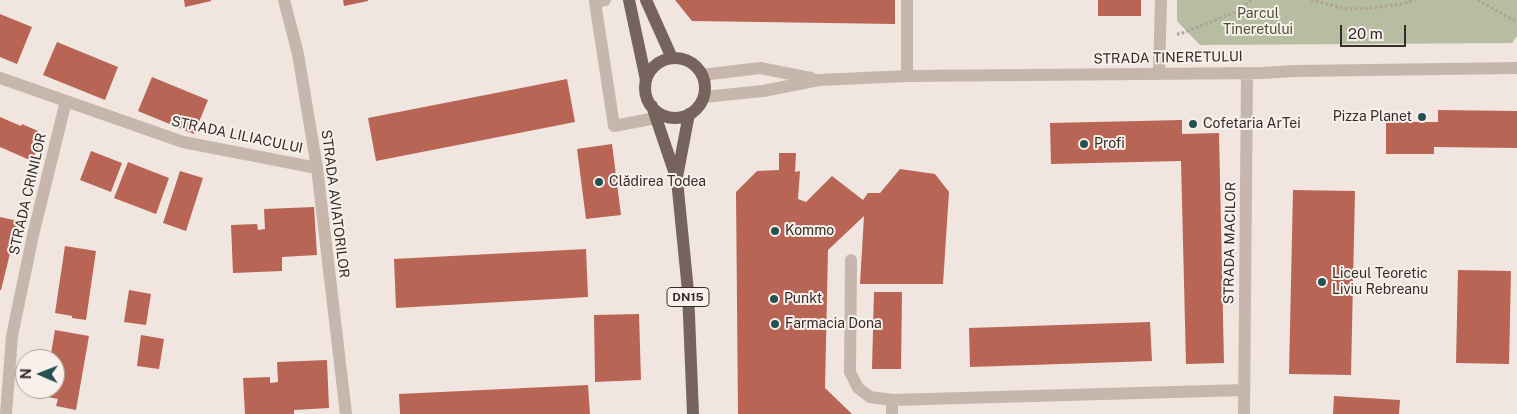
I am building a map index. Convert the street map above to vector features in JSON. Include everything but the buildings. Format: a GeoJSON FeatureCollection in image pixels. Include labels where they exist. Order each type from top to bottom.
{"type":"FeatureCollection","features":[{"type":"Feature","properties":{"kind":"main road","name":"DN15"},"geometry":{"type":"LineString","coordinates":[[629,0],[646,80],[647,98],[654,112],[677,180],[688,291],[693,414]]}},
{"type":"Feature","properties":{"kind":"main road"},"geometry":{"type":"LineString","coordinates":[[646,0],[672,58]]}},
{"type":"Feature","properties":{"kind":"main road"},"geometry":{"type":"LineString","coordinates":[[646,80],[656,65],[663,60],[672,58],[681,58],[690,62],[697,67],[702,75],[705,90],[704,97],[700,104],[689,114],[679,118],[654,112]]}},
{"type":"Feature","properties":{"kind":"main road","name":"DN15"},"geometry":{"type":"LineString","coordinates":[[677,180],[689,114]]}},
{"type":"Feature","properties":{"kind":"street","name":"STRADA AVIATORILOR"},"geometry":{"type":"LineString","coordinates":[[284,0],[298,54],[317,168],[346,414]]}},
{"type":"Feature","properties":{"kind":"street"},"geometry":{"type":"LineString","coordinates":[[605,0],[595,2],[614,126],[654,112]]}},
{"type":"Feature","properties":{"kind":"street"},"geometry":{"type":"LineString","coordinates":[[907,0],[907,76]]}},
{"type":"Feature","properties":{"kind":"street"},"geometry":{"type":"LineString","coordinates":[[1159,73],[1161,0]]}},
{"type":"Feature","properties":{"kind":"street","name":"STRADA TINERETULUI"},"geometry":{"type":"LineString","coordinates":[[702,75],[760,68],[819,80]]}},
{"type":"Feature","properties":{"kind":"street","name":"STRADA TINERETULUI"},"geometry":{"type":"LineString","coordinates":[[704,97],[762,92],[819,80],[907,76],[1517,68]]}},
{"type":"Feature","properties":{"kind":"street","name":"STRADA MACILOR"},"geometry":{"type":"LineString","coordinates":[[1244,414],[1247,73]]}},
{"type":"Feature","properties":{"kind":"street","name":"STRADA LILIACULUI"},"geometry":{"type":"LineString","coordinates":[[0,78],[183,142],[317,168]]}},
{"type":"Feature","properties":{"kind":"street","name":"STRADA CRINILOR"},"geometry":{"type":"LineString","coordinates":[[6,414],[12,336],[33,236],[66,100]]}},
{"type":"Feature","properties":{"kind":"street"},"geometry":{"type":"LineString","coordinates":[[851,260],[850,372],[858,388],[870,397],[892,400],[1244,390]]}},
{"type":"Feature","properties":{"kind":"street"},"geometry":{"type":"LineString","coordinates":[[892,400],[892,414]]}},
{"type":"Feature","properties":{"kind":"path"},"geometry":{"type":"LineString","coordinates":[[1161,34],[1180,34],[1238,11],[1251,0]]}},
{"type":"Feature","properties":{"kind":"path"},"geometry":{"type":"LineString","coordinates":[[1311,0],[1346,9],[1401,4],[1415,0]]}},
{"type":"Feature","properties":{"kind":"path"},"geometry":{"type":"LineString","coordinates":[[1478,0],[1517,22]]}},
{"type":"Feature","properties":{"kind":"green space","name":"Parcul Tineretului"},"geometry":{"type":"Polygon","coordinates":[[[1177,0],[1517,0],[1517,36],[1512,43],[1200,45],[1177,21],[1177,0]]]}},
{"type":"Feature","properties":{"kind":"place","name":"Pizza Planet"},"geometry":{"type":"Point","coordinates":[1422,117]}},
{"type":"Feature","properties":{"kind":"place","name":"Cofetaria ArTei"},"geometry":{"type":"Point","coordinates":[1193,124]}},
{"type":"Feature","properties":{"kind":"place","name":"Profi"},"geometry":{"type":"Point","coordinates":[1084,144]}},
{"type":"Feature","properties":{"kind":"place","name":"Clădirea Todea"},"geometry":{"type":"Point","coordinates":[599,182]}},
{"type":"Feature","properties":{"kind":"place","name":"Kommo"},"geometry":{"type":"Point","coordinates":[775,231]}},
{"type":"Feature","properties":{"kind":"place","name":"Liceul Teoretic Liviu Rebreanu"},"geometry":{"type":"Point","coordinates":[1322,282]}},
{"type":"Feature","properties":{"kind":"place","name":"Punkt"},"geometry":{"type":"Point","coordinates":[774,299]}},
{"type":"Feature","properties":{"kind":"place","name":"Farmacia Dona"},"geometry":{"type":"Point","coordinates":[775,324]}}]}
